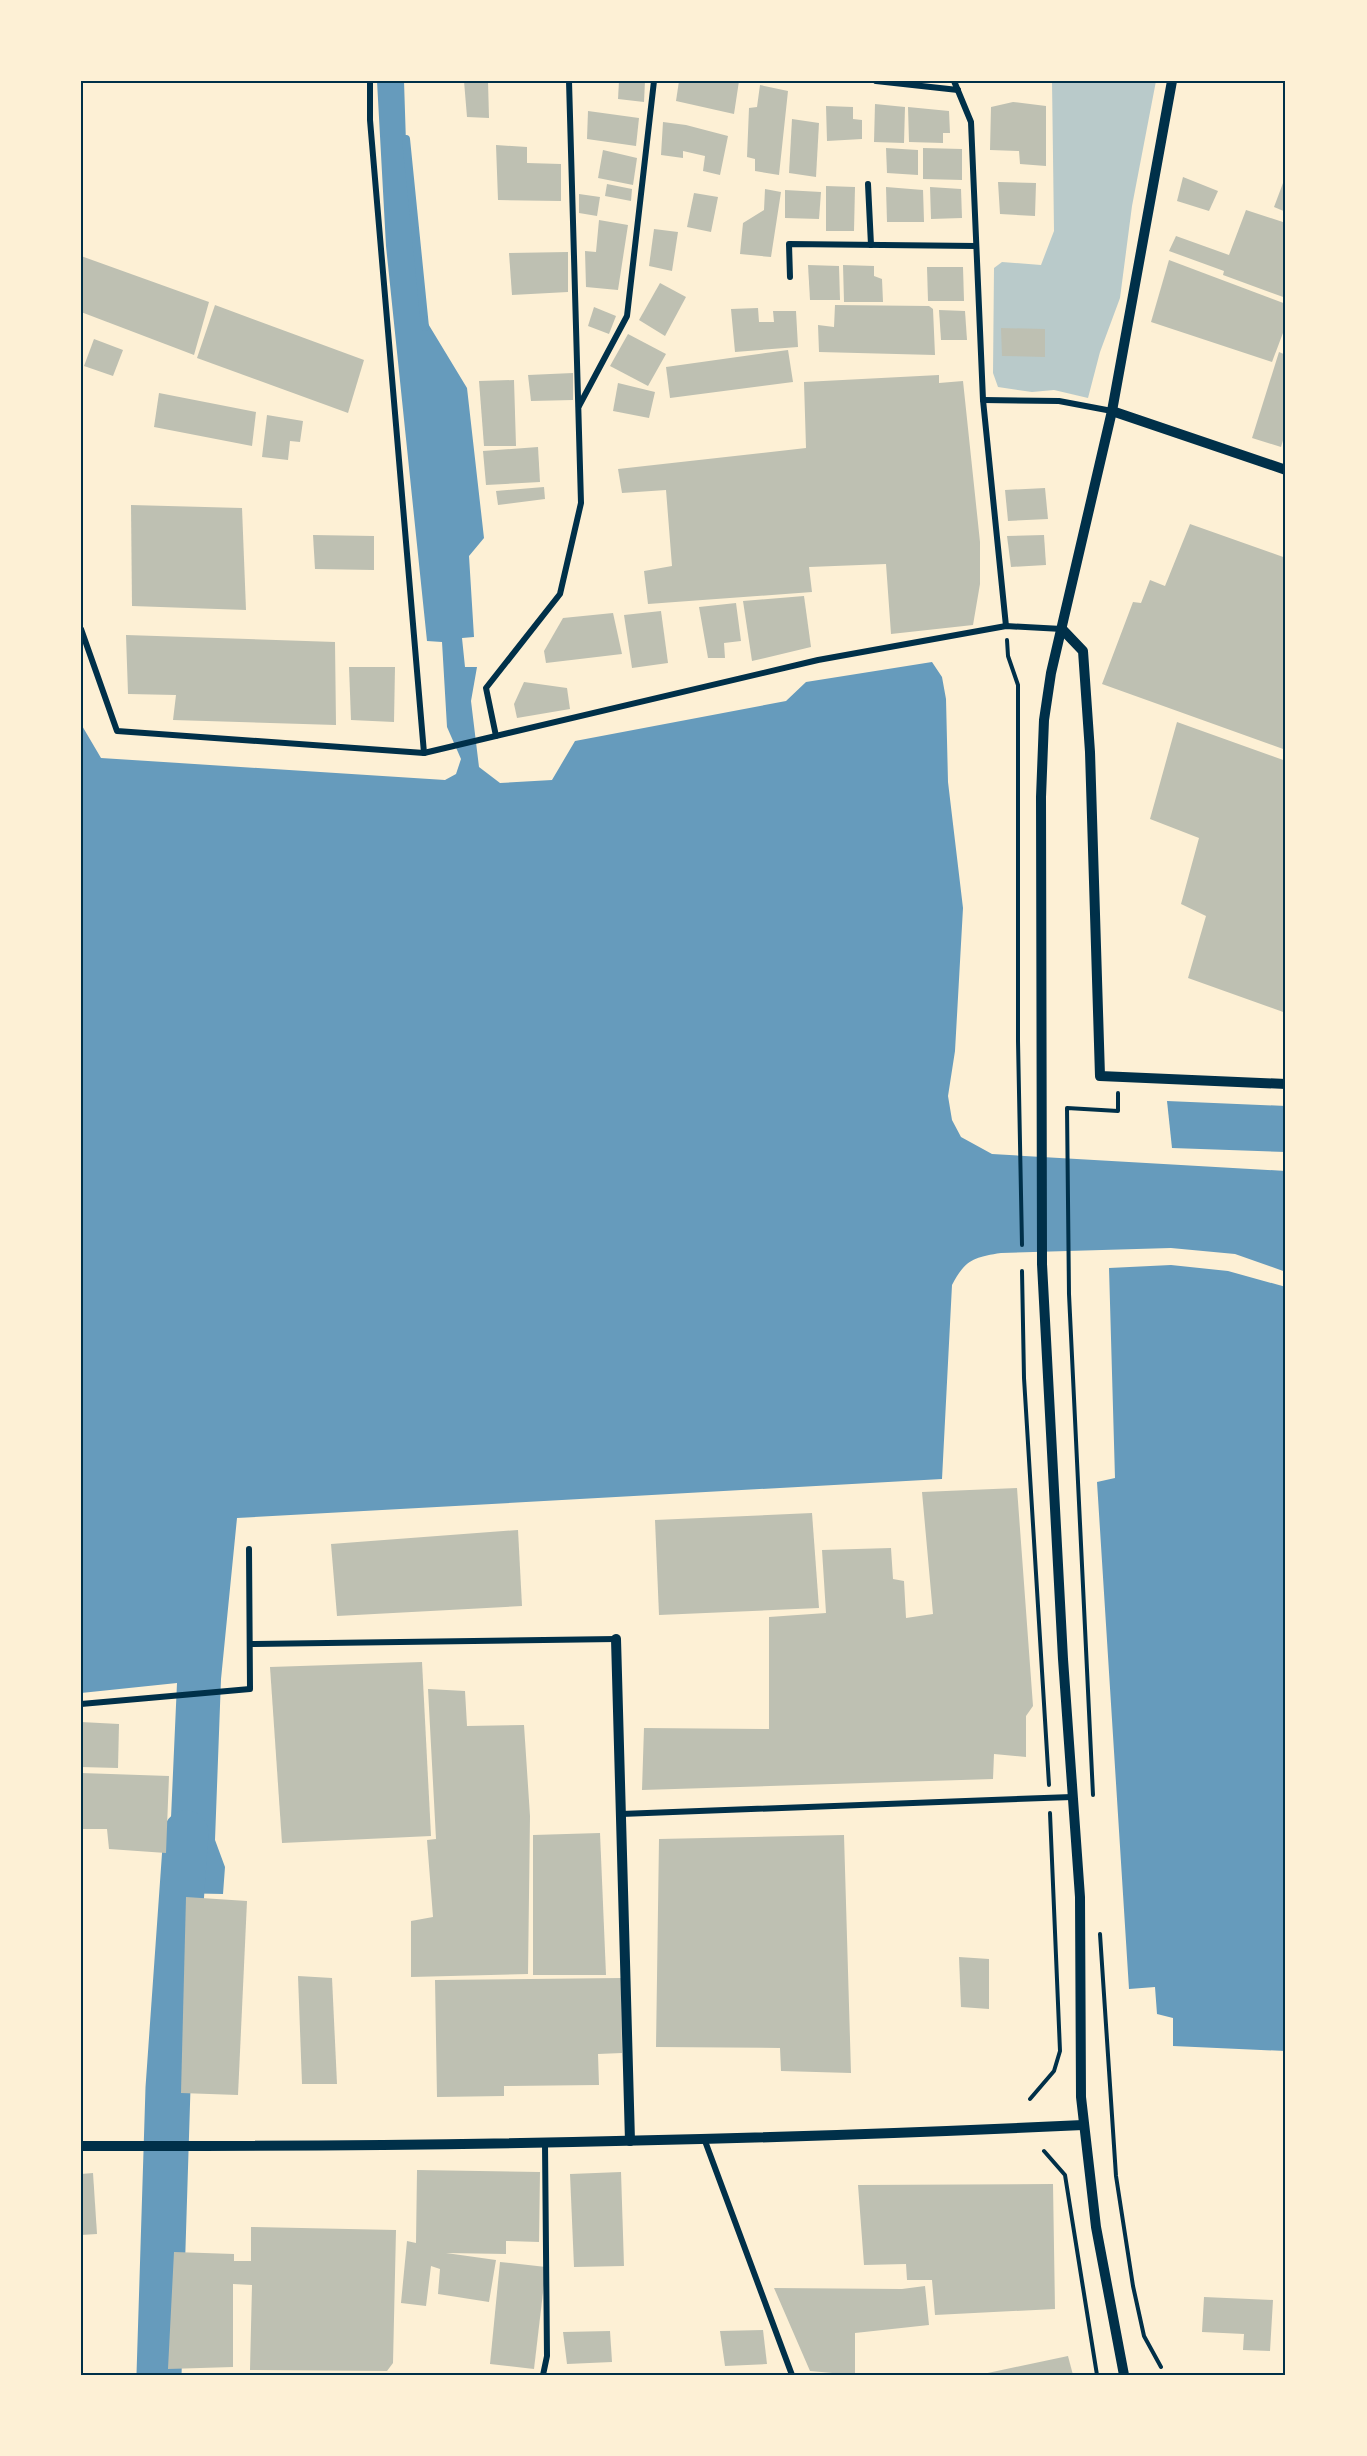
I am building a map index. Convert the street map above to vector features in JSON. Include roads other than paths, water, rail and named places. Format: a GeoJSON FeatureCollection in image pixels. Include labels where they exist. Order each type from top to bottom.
{"type":"FeatureCollection","features":[{"type":"Feature","properties":{"kind":"street"},"geometry":{"type":"LineString","coordinates":[[370,81],[371,132],[424,753]]}},
{"type":"Feature","properties":{"kind":"street"},"geometry":{"type":"LineString","coordinates":[[496,736],[486,688],[560,594],[580,503],[569,81]]}},
{"type":"Feature","properties":{"kind":"street"},"geometry":{"type":"LineString","coordinates":[[578,408],[627,316],[654,81]]}},
{"type":"Feature","properties":{"kind":"street"},"geometry":{"type":"LineString","coordinates":[[876,81],[958,90]]}},
{"type":"Feature","properties":{"kind":"street"},"geometry":{"type":"LineString","coordinates":[[954,81],[971,122],[983,400],[1006,626]]}},
{"type":"Feature","properties":{"kind":"street"},"geometry":{"type":"LineString","coordinates":[[1124,2375],[1096,2227],[1083,2125],[1080,1897],[1072,1797],[1042,1264],[1042,753],[1049,685],[1112,411],[1172,81]]}},
{"type":"Feature","properties":{"kind":"street"},"geometry":{"type":"LineString","coordinates":[[868,184],[871,245]]}},
{"type":"Feature","properties":{"kind":"street"},"geometry":{"type":"LineString","coordinates":[[790,277],[789,244],[976,246]]}},
{"type":"Feature","properties":{"kind":"street"},"geometry":{"type":"LineString","coordinates":[[983,400],[1059,401],[1112,411],[1286,470]]}},
{"type":"Feature","properties":{"kind":"street"},"geometry":{"type":"LineString","coordinates":[[81,629],[117,731],[424,753],[818,660],[1006,626],[1062,629],[1083,651],[1090,752],[1100,1076],[1286,1084]]}},
{"type":"Feature","properties":{"kind":"street"},"geometry":{"type":"LineString","coordinates":[[81,1704],[250,1689],[249,1549]]}},
{"type":"Feature","properties":{"kind":"street"},"geometry":{"type":"LineString","coordinates":[[251,1644],[616,1639],[630,2141]]}},
{"type":"Feature","properties":{"kind":"street"},"geometry":{"type":"LineString","coordinates":[[621,1814],[1072,1797]]}},
{"type":"Feature","properties":{"kind":"street"},"geometry":{"type":"LineString","coordinates":[[81,2146],[705,2141],[1083,2125]]}},
{"type":"Feature","properties":{"kind":"street"},"geometry":{"type":"LineString","coordinates":[[705,2141],[792,2375]]}},
{"type":"Feature","properties":{"kind":"street"},"geometry":{"type":"LineString","coordinates":[[543,2375],[548,2356],[545,2144]]}},
{"type":"Feature","properties":{"kind":"water"},"geometry":{"type":"Polygon","coordinates":[[[377,81],[404,81],[406,143],[424,317],[467,388],[484,538],[469,556],[474,637],[462,638],[465,667],[477,667],[471,701],[479,767],[500,783],[552,780],[575,741],[786,701],[806,682],[932,662],[942,677],[946,699],[948,782],[963,908],[955,1051],[948,1096],[952,1120],[961,1137],[992,1154],[1286,1171],[1286,1272],[1235,1254],[1171,1248],[1001,1253],[971,1261],[961,1270],[952,1285],[942,1479],[237,1518],[221,1679],[215,1840],[225,1867],[223,1894],[173,1893],[168,1885],[177,1683],[81,1693],[81,724],[101,758],[445,780],[456,774],[461,759],[447,727],[442,642],[427,641],[386,246],[377,81]]]}},
{"type":"Feature","properties":{"kind":"water"},"geometry":{"type":"Polygon","coordinates":[[[1167,1101],[1286,1106],[1286,1152],[1172,1148],[1167,1101]]]}},
{"type":"Feature","properties":{"kind":"water"},"geometry":{"type":"Polygon","coordinates":[[[1171,1265],[1228,1271],[1286,1287],[1286,2051],[1173,2046],[1173,2018],[1157,2014],[1155,1987],[1129,1989],[1097,1482],[1115,1478],[1109,1268],[1171,1265]]]}},
{"type":"Feature","properties":{"kind":"waterway"},"geometry":{"type":"LineString","coordinates":[[406,139],[425,327]]}},
{"type":"Feature","properties":{"kind":"waterway"},"geometry":{"type":"LineString","coordinates":[[159,2375],[168,2088],[186,1833]]}}]}
